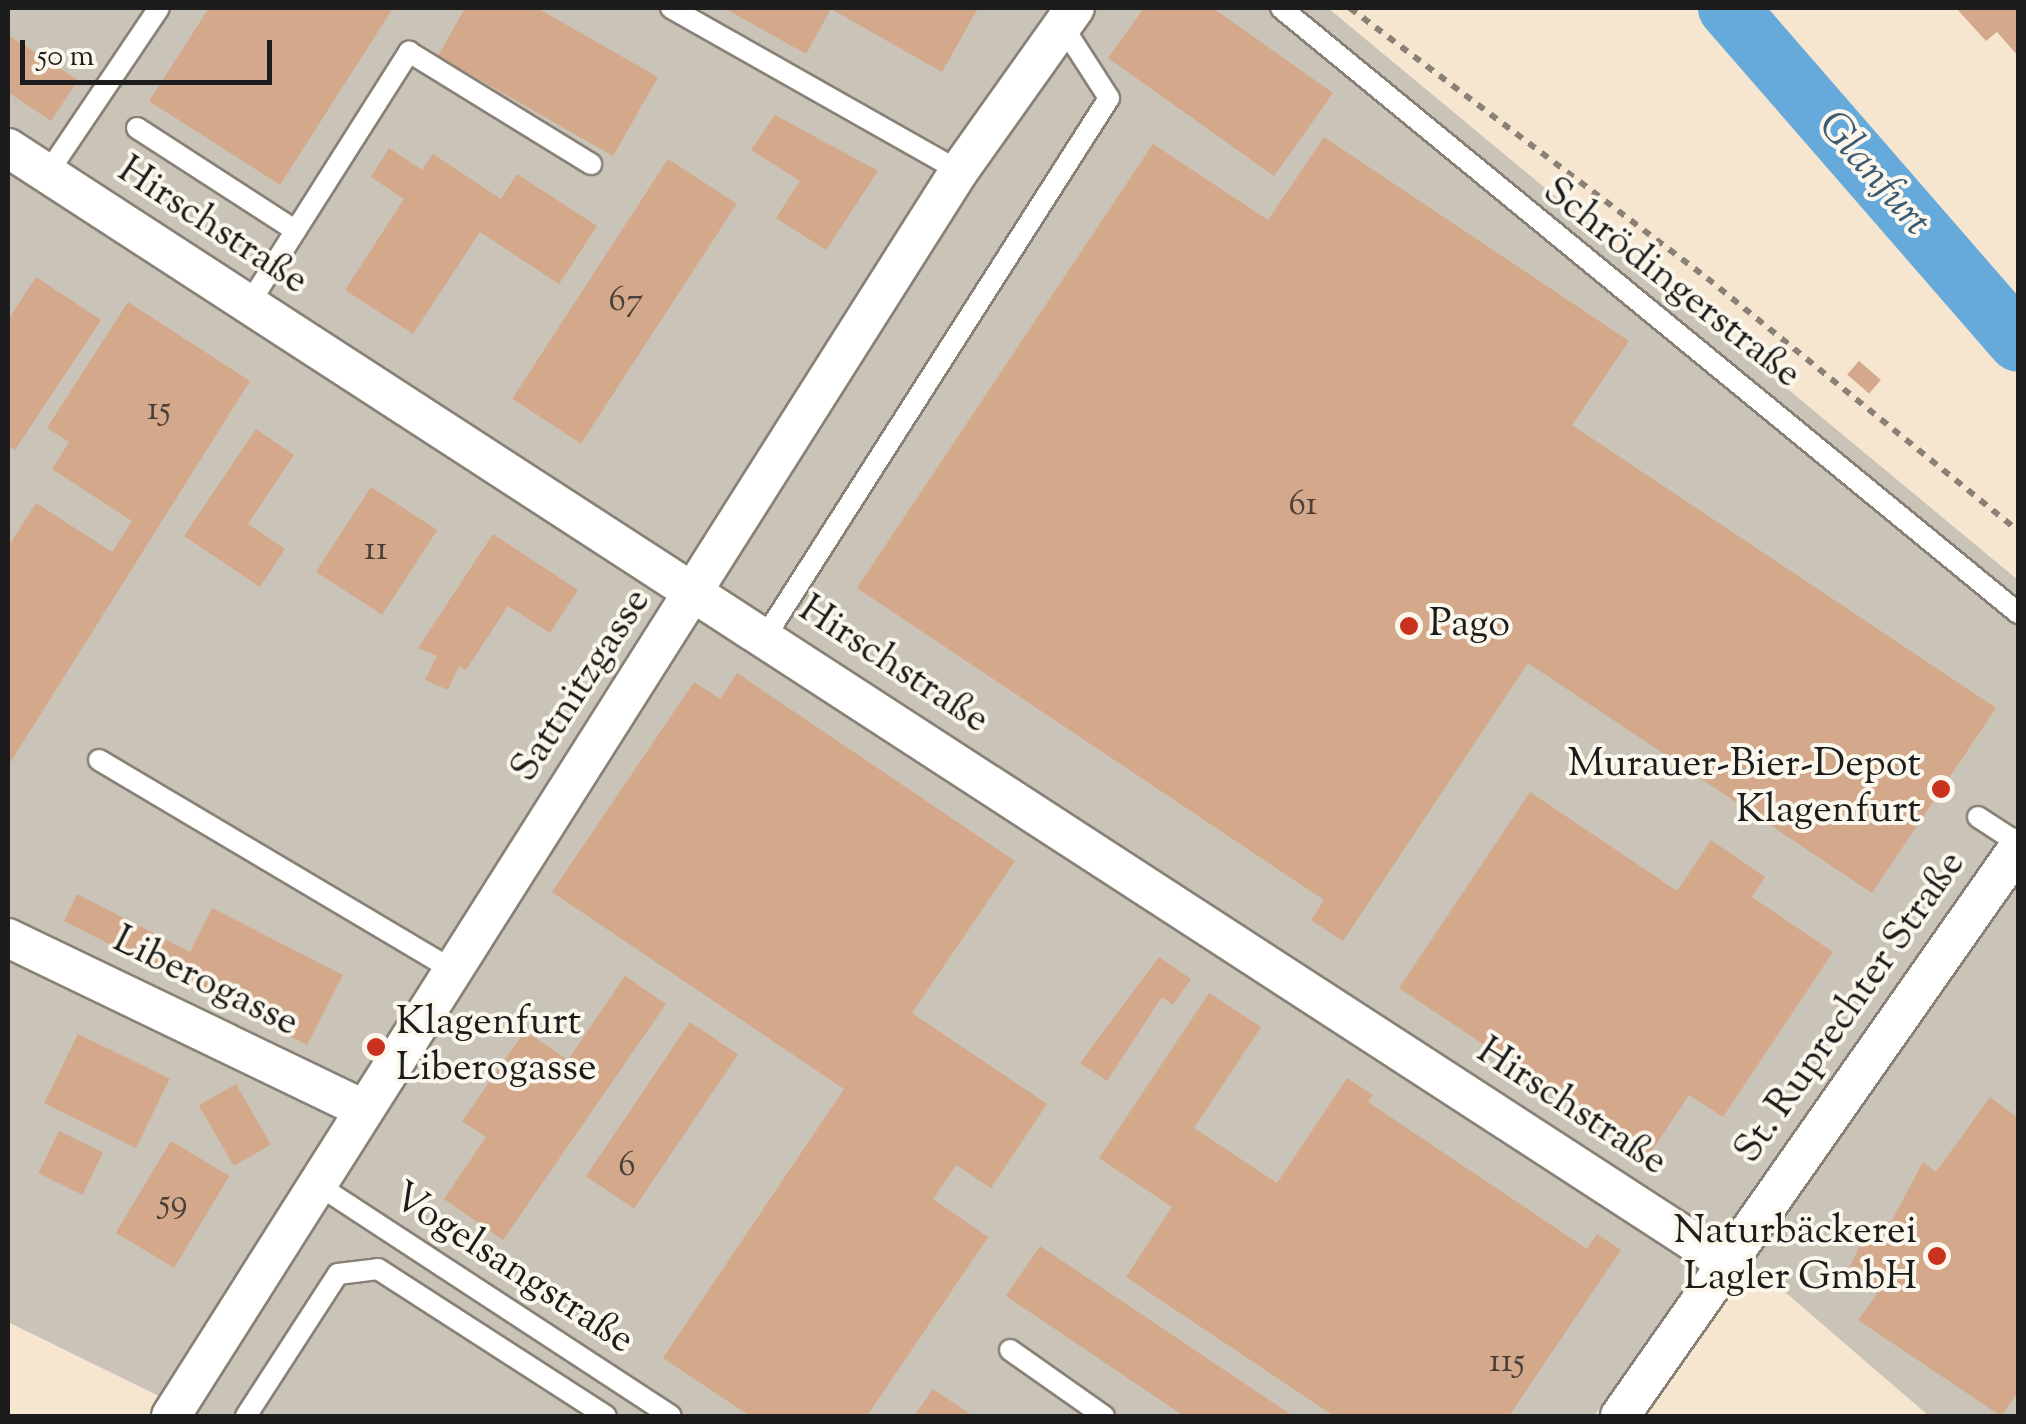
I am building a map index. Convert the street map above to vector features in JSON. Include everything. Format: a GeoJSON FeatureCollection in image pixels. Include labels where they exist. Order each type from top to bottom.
{"type":"FeatureCollection","features":[{"type":"Feature","properties":{"kind":"street","name":"Sattnitzgasse"},"geometry":{"type":"LineString","coordinates":[[170,1416],[315,1183],[696,592],[959,171],[1069,16]]}},
{"type":"Feature","properties":{"kind":"street","name":"Hirschstraße"},"geometry":{"type":"LineString","coordinates":[[8,148],[1726,1263]]}},
{"type":"Feature","properties":{"kind":"street","name":"St. Ruprechter Straße"},"geometry":{"type":"LineString","coordinates":[[1620,1416],[2018,845]]}},
{"type":"Feature","properties":{"kind":"street","name":"Liberogasse"},"geometry":{"type":"LineString","coordinates":[[8,938],[364,1110]]}},
{"type":"Feature","properties":{"kind":"lane"},"geometry":{"type":"LineString","coordinates":[[48,174],[159,8]]}},
{"type":"Feature","properties":{"kind":"lane"},"geometry":{"type":"LineString","coordinates":[[671,8],[959,171]]}},
{"type":"Feature","properties":{"kind":"lane","name":"Schrödingerstraße"},"geometry":{"type":"LineString","coordinates":[[1281,8],[2018,613]]}},
{"type":"Feature","properties":{"kind":"lane"},"geometry":{"type":"LineString","coordinates":[[765,636],[1109,98],[1069,16]]}},
{"type":"Feature","properties":{"kind":"lane"},"geometry":{"type":"LineString","coordinates":[[250,304],[409,52],[591,164]]}},
{"type":"Feature","properties":{"kind":"lane"},"geometry":{"type":"LineString","coordinates":[[137,128],[296,231]]}},
{"type":"Feature","properties":{"kind":"lane"},"geometry":{"type":"LineString","coordinates":[[99,760],[453,970]]}},
{"type":"Feature","properties":{"kind":"lane"},"geometry":{"type":"LineString","coordinates":[[1978,817],[2018,845]]}},
{"type":"Feature","properties":{"kind":"lane","name":"Vogelsangstraße"},"geometry":{"type":"LineString","coordinates":[[315,1183],[671,1416]]}},
{"type":"Feature","properties":{"kind":"lane"},"geometry":{"type":"LineString","coordinates":[[246,1416],[338,1274],[378,1270],[606,1416]]}},
{"type":"Feature","properties":{"kind":"lane"},"geometry":{"type":"LineString","coordinates":[[1010,1350],[1104,1416]]}},
{"type":"Feature","properties":{"kind":"path"},"geometry":{"type":"LineString","coordinates":[[1350,8],[1707,278],[2018,530]]}},
{"type":"Feature","properties":{"kind":"shaded area"},"geometry":{"type":"Polygon","coordinates":[[[8,8],[1328,8],[2018,580],[2018,1416],[1929,1416],[1721,1237],[1594,1416],[186,1416],[169,1401],[8,1322],[8,8]]]}},
{"type":"Feature","properties":{"kind":"building"},"geometry":{"type":"Polygon","coordinates":[[[209,8],[393,8],[280,185],[149,101],[209,8]]]}},
{"type":"Feature","properties":{"kind":"building"},"geometry":{"type":"Polygon","coordinates":[[[465,8],[537,8],[658,77],[613,156],[438,56],[465,8]]]}},
{"type":"Feature","properties":{"kind":"building"},"geometry":{"type":"Polygon","coordinates":[[[724,8],[978,8],[942,72],[831,9],[806,54],[724,8]]]}},
{"type":"Feature","properties":{"kind":"building"},"geometry":{"type":"Polygon","coordinates":[[[1144,8],[1213,8],[1333,93],[1274,176],[1108,58],[1144,8]]]}},
{"type":"Feature","properties":{"kind":"building"},"geometry":{"type":"Polygon","coordinates":[[[1956,8],[2018,8],[2018,56],[1997,32],[1986,41],[1956,8]]]}},
{"type":"Feature","properties":{"kind":"building"},"geometry":{"type":"Polygon","coordinates":[[[8,35],[78,80],[51,121],[8,92],[8,35]]]}},
{"type":"Feature","properties":{"kind":"building"},"geometry":{"type":"Polygon","coordinates":[[[775,115],[878,171],[826,250],[776,218],[800,181],[751,150],[775,115]]]}},
{"type":"Feature","properties":{"kind":"building"},"geometry":{"type":"Polygon","coordinates":[[[1324,137],[1629,341],[1572,425],[1996,708],[1872,893],[1528,663],[1343,941],[1311,920],[1324,900],[857,588],[1153,144],[1268,220],[1324,137]]]}},
{"type":"Feature","properties":{"kind":"building"},"geometry":{"type":"Polygon","coordinates":[[[389,148],[422,170],[433,154],[501,199],[517,174],[597,226],[559,284],[480,232],[413,334],[345,290],[404,199],[371,177],[389,148]]]}},
{"type":"Feature","properties":{"kind":"building"},"geometry":{"type":"Polygon","coordinates":[[[668,159],[737,204],[581,444],[512,399],[668,159]]]}},
{"type":"Feature","properties":{"kind":"building"},"geometry":{"type":"Polygon","coordinates":[[[36,277],[101,320],[15,450],[8,445],[8,320],[36,277]]]}},
{"type":"Feature","properties":{"kind":"building"},"geometry":{"type":"Polygon","coordinates":[[[128,302],[250,381],[8,766],[8,547],[36,503],[112,552],[132,521],[52,469],[69,442],[47,428],[128,302]]]}},
{"type":"Feature","properties":{"kind":"building"},"geometry":{"type":"Polygon","coordinates":[[[1859,361],[1881,380],[1869,394],[1847,375],[1859,361]]]}},
{"type":"Feature","properties":{"kind":"building"},"geometry":{"type":"Polygon","coordinates":[[[256,429],[294,455],[248,524],[285,549],[260,587],[184,536],[256,429]]]}},
{"type":"Feature","properties":{"kind":"building"},"geometry":{"type":"Polygon","coordinates":[[[371,487],[437,530],[382,615],[316,572],[371,487]]]}},
{"type":"Feature","properties":{"kind":"building"},"geometry":{"type":"Polygon","coordinates":[[[493,534],[578,590],[550,633],[508,606],[466,670],[459,666],[448,690],[425,680],[437,656],[418,648],[493,534]]]}},
{"type":"Feature","properties":{"kind":"building"},"geometry":{"type":"Polygon","coordinates":[[[737,673],[1015,861],[912,1013],[1047,1104],[991,1188],[956,1165],[933,1199],[988,1237],[867,1416],[750,1416],[663,1358],[844,1089],[552,892],[694,682],[720,699],[737,673]]]}},
{"type":"Feature","properties":{"kind":"building"},"geometry":{"type":"Polygon","coordinates":[[[1530,792],[1677,891],[1711,840],[1765,877],[1752,897],[1833,952],[1723,1117],[1689,1095],[1649,1155],[1399,988],[1530,792]]]}},
{"type":"Feature","properties":{"kind":"building"},"geometry":{"type":"Polygon","coordinates":[[[77,894],[190,952],[212,908],[343,975],[307,1045],[64,921],[77,894]]]}},
{"type":"Feature","properties":{"kind":"building"},"geometry":{"type":"Polygon","coordinates":[[[1159,957],[1191,979],[1173,1005],[1162,997],[1107,1081],[1080,1063],[1159,957]]]}},
{"type":"Feature","properties":{"kind":"building"},"geometry":{"type":"Polygon","coordinates":[[[625,976],[666,1004],[503,1240],[444,1199],[486,1137],[462,1121],[525,1031],[568,1060],[625,976]]]}},
{"type":"Feature","properties":{"kind":"building"},"geometry":{"type":"Polygon","coordinates":[[[1209,993],[1261,1027],[1194,1128],[1277,1183],[1347,1078],[1373,1095],[1368,1102],[1587,1249],[1597,1234],[1621,1250],[1509,1416],[1334,1416],[1126,1277],[1172,1207],[1099,1158],[1209,993]]]}},
{"type":"Feature","properties":{"kind":"building"},"geometry":{"type":"Polygon","coordinates":[[[690,1022],[738,1054],[634,1209],[586,1176],[690,1022]]]}},
{"type":"Feature","properties":{"kind":"building"},"geometry":{"type":"Polygon","coordinates":[[[78,1034],[170,1079],[136,1148],[44,1103],[78,1034]]]}},
{"type":"Feature","properties":{"kind":"building"},"geometry":{"type":"Polygon","coordinates":[[[236,1084],[271,1145],[234,1166],[199,1106],[236,1084]]]}},
{"type":"Feature","properties":{"kind":"building","name":"Naturbäckerei Lagler GmbH"},"geometry":{"type":"Polygon","coordinates":[[[1990,1097],[2018,1118],[2018,1392],[2001,1416],[1858,1320],[1877,1294],[1847,1273],[1866,1232],[1882,1239],[1923,1162],[1936,1172],[1990,1097]]]}},
{"type":"Feature","properties":{"kind":"building"},"geometry":{"type":"Polygon","coordinates":[[[59,1131],[103,1152],[82,1195],[38,1173],[59,1131]]]}},
{"type":"Feature","properties":{"kind":"building"},"geometry":{"type":"Polygon","coordinates":[[[171,1141],[229,1176],[174,1268],[116,1233],[171,1141]]]}},
{"type":"Feature","properties":{"kind":"building"},"geometry":{"type":"Polygon","coordinates":[[[1040,1246],[1293,1416],[1184,1416],[1006,1296],[1040,1246]]]}},
{"type":"Feature","properties":{"kind":"building"},"geometry":{"type":"Polygon","coordinates":[[[933,1389],[973,1416],[914,1416],[933,1389]]]}},
{"type":"Feature","properties":{"kind":"waterway","name":"Glanfurt"},"geometry":{"type":"LineString","coordinates":[[1728,8],[2018,342]]}},
{"type":"Feature","properties":{"kind":"place","name":"Pago"},"geometry":{"type":"Point","coordinates":[1409,626]}},
{"type":"Feature","properties":{"kind":"place","name":"Murauer-Bier-Depot Klagenfurt"},"geometry":{"type":"Point","coordinates":[1941,789]}},
{"type":"Feature","properties":{"kind":"place","name":"Klagenfurt Liberogasse"},"geometry":{"type":"Point","coordinates":[376,1047]}},
{"type":"Feature","properties":{"kind":"place","name":"Naturbäckerei Lagler GmbH"},"geometry":{"type":"Point","coordinates":[1937,1256]}}]}
